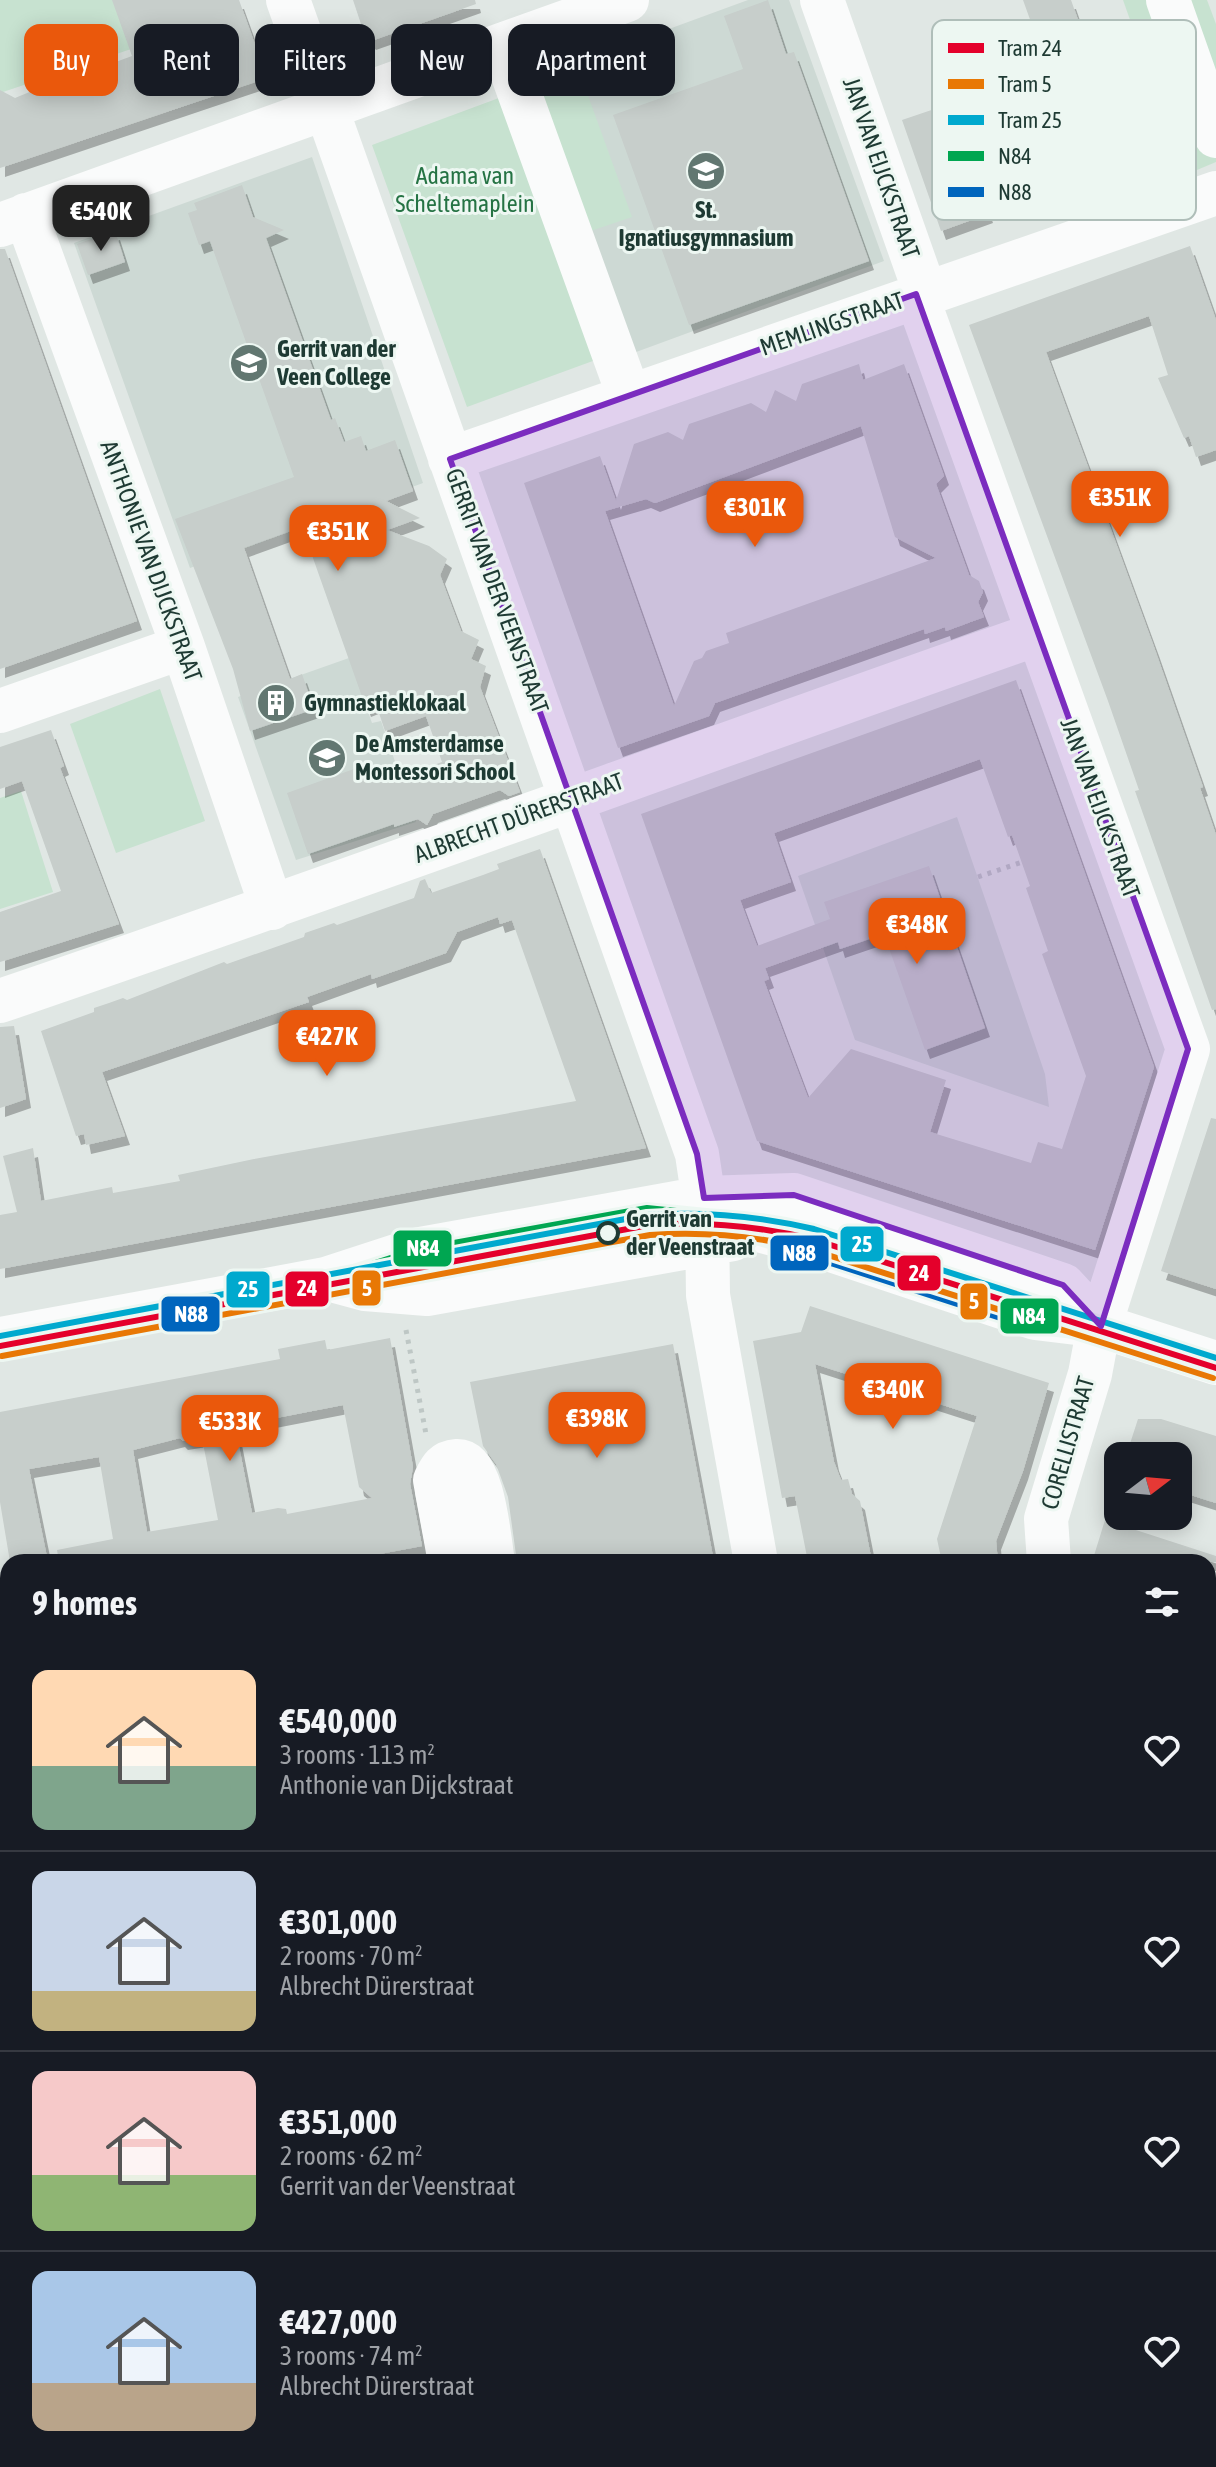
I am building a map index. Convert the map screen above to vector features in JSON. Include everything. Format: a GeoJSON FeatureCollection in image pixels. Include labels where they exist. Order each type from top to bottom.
{"type":"FeatureCollection","features":[{"type":"Feature","properties":{"kind":"street","name":"GERRIT VAN DER VEENSTRAAT"},"geometry":{"type":"LineString","coordinates":[[288,0],[697,1154],[705,1219],[708,1295],[755,1554]]}},
{"type":"Feature","properties":{"kind":"street"},"geometry":{"type":"LineString","coordinates":[[13,220],[627,0]]}},
{"type":"Feature","properties":{"kind":"street","name":"JAN VAN EIJCKSTRAAT"},"geometry":{"type":"LineString","coordinates":[[822,0],[1037,634],[1202,1047],[1101,1326]]}},
{"type":"Feature","properties":{"kind":"street"},"geometry":{"type":"LineString","coordinates":[[1168,0],[1175,20]]}},
{"type":"Feature","properties":{"kind":"street"},"geometry":{"type":"LineString","coordinates":[[502,45],[629,396]]}},
{"type":"Feature","properties":{"kind":"street"},"geometry":{"type":"LineString","coordinates":[[1196,79],[1216,136]]}},
{"type":"Feature","properties":{"kind":"street","name":"MEMLINGSTRAAT"},"geometry":{"type":"LineString","coordinates":[[1196,200],[1216,193]]}},
{"type":"Feature","properties":{"kind":"street","name":"ANTHONIE VAN DIJCKSTRAAT"},"geometry":{"type":"LineString","coordinates":[[13,220],[183,647],[272,908]]}},
{"type":"Feature","properties":{"kind":"street","name":"MEMLINGSTRAAT"},"geometry":{"type":"LineString","coordinates":[[450,459],[1136,220]]}},
{"type":"Feature","properties":{"kind":"street","name":"ALBRECHT DÜRERSTRAAT"},"geometry":{"type":"LineString","coordinates":[[0,1001],[272,908],[571,798],[1037,634]]}},
{"type":"Feature","properties":{"kind":"street"},"geometry":{"type":"LineString","coordinates":[[0,711],[183,647]]}},
{"type":"Feature","properties":{"kind":"street"},"geometry":{"type":"LineString","coordinates":[[326,1279],[365,1289],[427,1294],[794,1195],[1063,1285],[1101,1326]]}},
{"type":"Feature","properties":{"kind":"street"},"geometry":{"type":"LineString","coordinates":[[0,1339],[326,1279],[415,1250],[647,1208],[705,1219],[744,1237],[783,1237],[1035,1318],[1101,1326],[1216,1363]]}},
{"type":"Feature","properties":{"kind":"street","name":"CORELLISTRAAT"},"geometry":{"type":"LineString","coordinates":[[1048,1554],[1046,1519],[1101,1326]]}},
{"type":"Feature","properties":{"kind":"street"},"geometry":{"type":"LineString","coordinates":[[449,1554],[435,1480],[445,1464],[464,1461],[473,1467],[479,1484],[492,1554]]}},
{"type":"Feature","properties":{"kind":"path"},"geometry":{"type":"LineString","coordinates":[[978,877],[1022,862]]}},
{"type":"Feature","properties":{"kind":"path"},"geometry":{"type":"LineString","coordinates":[[405,1325],[435,1480]]}},
{"type":"Feature","properties":{"kind":"highlighted area"},"geometry":{"type":"Polygon","coordinates":[[[916,294],[1188,1049],[1101,1326],[1063,1285],[794,1195],[704,1198],[697,1154],[450,459],[916,294]]]}},
{"type":"Feature","properties":{"kind":"shaded area","name":"St. Ignatiusgymnasium"},"geometry":{"type":"Polygon","coordinates":[[[748,0],[789,0],[884,261],[628,355],[533,96],[675,96],[675,27],[748,0]]]}},
{"type":"Feature","properties":{"kind":"shaded area","name":"Gerrit van der Veen College"},"geometry":{"type":"Polygon","coordinates":[[[312,157],[423,483],[190,568],[74,243],[312,157]]]}},
{"type":"Feature","properties":{"kind":"shaded area","name":"De Amsterdamse Montessori School"},"geometry":{"type":"Polygon","coordinates":[[[349,658],[372,723],[381,721],[416,822],[296,860],[238,697],[349,658]]]}},
{"type":"Feature","properties":{"kind":"shaded area"},"geometry":{"type":"Polygon","coordinates":[[[957,817],[1045,1074],[1049,1107],[855,1040],[798,876],[957,817]]]}},
{"type":"Feature","properties":{"kind":"green space"},"geometry":{"type":"Polygon","coordinates":[[[0,0],[161,0],[169,24],[134,24],[134,48],[118,53],[118,24],[24,24],[24,85],[0,93],[0,0]]]}},
{"type":"Feature","properties":{"kind":"green space"},"geometry":{"type":"Polygon","coordinates":[[[1123,0],[1207,0],[1216,24],[1216,162],[1196,170],[1196,20],[1130,20],[1123,0]]]}},
{"type":"Feature","properties":{"kind":"green space","name":"Adama van Scheltemaplein"},"geometry":{"type":"Polygon","coordinates":[[[507,95],[601,358],[467,407],[372,145],[507,95]]]}},
{"type":"Feature","properties":{"kind":"green space"},"geometry":{"type":"Polygon","coordinates":[[[524,96],[588,96],[632,217],[576,236],[524,96]]]}},
{"type":"Feature","properties":{"kind":"green space"},"geometry":{"type":"Polygon","coordinates":[[[160,689],[205,821],[116,853],[70,724],[160,689]]]}},
{"type":"Feature","properties":{"kind":"green space"},"geometry":{"type":"Polygon","coordinates":[[[21,791],[53,892],[0,909],[0,798],[21,791]]]}},
{"type":"Feature","properties":{"kind":"building"},"geometry":{"type":"Polygon","coordinates":[[[112,0],[239,0],[255,45],[255,82],[239,87],[239,24],[134,24],[134,96],[214,96],[0,168],[0,90],[15,98],[24,94],[118,96],[118,61],[132,56],[112,0]]]}},
{"type":"Feature","properties":{"kind":"building"},"geometry":{"type":"Polygon","coordinates":[[[353,0],[475,0],[476,4],[419,24],[391,24],[391,34],[375,40],[375,24],[361,24],[353,0]]]}},
{"type":"Feature","properties":{"kind":"building"},"geometry":{"type":"Polygon","coordinates":[[[768,0],[786,54],[794,52],[869,261],[689,325],[613,115],[667,96],[675,96],[675,93],[743,69],[724,16],[768,0]]]}},
{"type":"Feature","properties":{"kind":"building"},"geometry":{"type":"Polygon","coordinates":[[[1023,0],[1071,0],[1078,20],[1030,20],[1023,0]]]}},
{"type":"Feature","properties":{"kind":"building"},"geometry":{"type":"Polygon","coordinates":[[[932,110],[932,205],[902,120],[932,110]]]}},
{"type":"Feature","properties":{"kind":"building"},"geometry":{"type":"Polygon","coordinates":[[[242,185],[253,217],[284,230],[266,238],[331,420],[335,418],[344,442],[361,436],[366,451],[395,440],[413,491],[386,501],[420,518],[387,530],[429,546],[447,559],[440,575],[461,631],[479,640],[471,659],[486,666],[480,687],[520,792],[509,796],[500,790],[433,814],[427,825],[418,819],[394,827],[394,824],[308,854],[287,793],[368,764],[401,777],[442,762],[426,716],[385,731],[376,704],[366,708],[302,527],[244,548],[290,679],[302,674],[314,709],[250,731],[233,669],[175,519],[294,477],[210,241],[199,245],[188,213],[197,210],[194,203],[242,185]]]}},
{"type":"Feature","properties":{"kind":"building"},"geometry":{"type":"Polygon","coordinates":[[[937,220],[971,220],[941,231],[937,220]]]}},
{"type":"Feature","properties":{"kind":"building"},"geometry":{"type":"Polygon","coordinates":[[[115,231],[125,262],[88,275],[77,244],[115,231]]]}},
{"type":"Feature","properties":{"kind":"building"},"geometry":{"type":"Polygon","coordinates":[[[1190,246],[1216,320],[1216,450],[1196,457],[1189,436],[1184,438],[1158,378],[1168,375],[1149,316],[1046,352],[1154,647],[1203,787],[1200,788],[1216,835],[1216,1009],[1212,1010],[1135,791],[1139,790],[1108,701],[969,325],[1190,246]]]}},
{"type":"Feature","properties":{"kind":"building"},"geometry":{"type":"Polygon","coordinates":[[[0,249],[5,249],[137,621],[0,669],[0,249]]]}},
{"type":"Feature","properties":{"kind":"building"},"geometry":{"type":"Polygon","coordinates":[[[859,364],[863,380],[904,364],[944,476],[936,484],[969,575],[979,581],[983,592],[978,602],[984,617],[946,631],[945,627],[925,634],[924,629],[715,703],[709,716],[618,748],[524,483],[600,456],[616,501],[634,444],[668,432],[683,440],[689,424],[751,403],[766,412],[775,390],[796,401],[802,384],[859,364]],[[861,426],[655,503],[646,499],[605,511],[674,706],[694,661],[702,658],[706,651],[729,643],[726,633],[936,558],[895,537],[861,426]]]}},
{"type":"Feature","properties":{"kind":"building"},"geometry":{"type":"Polygon","coordinates":[[[1016,680],[1154,1067],[1095,1250],[757,1141],[641,814],[1016,680]],[[980,759],[774,833],[791,882],[740,900],[757,946],[830,919],[824,902],[929,866],[985,1028],[925,1050],[884,934],[840,949],[838,942],[765,968],[769,979],[764,981],[808,1098],[851,1049],[946,1080],[930,1132],[1031,1163],[1038,1142],[1062,1149],[1086,1076],[1042,954],[1048,951],[1026,888],[1030,886],[1012,835],[1008,837],[980,759]]]}},
{"type":"Feature","properties":{"kind":"building"},"geometry":{"type":"Polygon","coordinates":[[[51,730],[64,766],[60,768],[119,924],[0,962],[0,912],[61,891],[22,781],[0,789],[0,747],[51,730]]]}},
{"type":"Feature","properties":{"kind":"building"},"geometry":{"type":"Polygon","coordinates":[[[540,849],[646,1148],[0,1269],[0,1215],[17,1212],[3,1156],[33,1148],[41,1201],[112,1187],[113,1193],[180,1181],[178,1175],[254,1159],[576,1101],[512,920],[500,924],[498,917],[457,932],[446,953],[372,979],[371,974],[307,997],[309,1002],[102,1072],[125,1136],[86,1145],[84,1134],[76,1136],[41,1031],[94,1012],[94,1008],[123,998],[127,1000],[224,962],[227,964],[304,937],[305,933],[414,898],[420,881],[425,879],[431,893],[499,869],[497,864],[540,849]]]}},
{"type":"Feature","properties":{"kind":"building"},"geometry":{"type":"Polygon","coordinates":[[[14,1026],[26,1099],[0,1108],[0,1027],[14,1026]]]}},
{"type":"Feature","properties":{"kind":"building"},"geometry":{"type":"Polygon","coordinates":[[[1211,1118],[1216,1119],[1216,1289],[1161,1271],[1211,1118]]]}},
{"type":"Feature","properties":{"kind":"building"},"geometry":{"type":"Polygon","coordinates":[[[810,1306],[1049,1383],[1023,1471],[996,1541],[997,1554],[940,1554],[937,1539],[977,1416],[815,1364],[834,1462],[841,1480],[848,1479],[852,1494],[860,1501],[870,1554],[806,1554],[795,1496],[782,1498],[753,1341],[801,1332],[810,1306]]]}},
{"type":"Feature","properties":{"kind":"building"},"geometry":{"type":"Polygon","coordinates":[[[390,1338],[413,1467],[410,1484],[422,1546],[380,1554],[58,1554],[57,1550],[113,1539],[99,1457],[29,1469],[46,1554],[9,1554],[0,1502],[0,1412],[280,1359],[278,1349],[325,1340],[327,1350],[390,1338]],[[343,1405],[271,1419],[264,1426],[236,1431],[252,1513],[278,1508],[286,1509],[287,1514],[372,1498],[359,1487],[343,1405]],[[180,1438],[133,1450],[147,1532],[218,1520],[202,1438],[183,1441],[180,1438]]]}},
{"type":"Feature","properties":{"kind":"building"},"geometry":{"type":"Polygon","coordinates":[[[673,1344],[712,1554],[516,1554],[508,1497],[496,1464],[483,1446],[470,1382],[673,1344]]]}},
{"type":"Feature","properties":{"kind":"building"},"geometry":{"type":"Polygon","coordinates":[[[1138,1419],[1161,1419],[1216,1436],[1216,1503],[1192,1495],[1192,1442],[1131,1442],[1138,1419]]]}},
{"type":"Feature","properties":{"kind":"building"},"geometry":{"type":"Polygon","coordinates":[[[1104,1523],[1104,1530],[1136,1530],[1210,1554],[1094,1554],[1104,1523]]]}},
{"type":"Feature","properties":{"kind":"tram line","name":"25"},"geometry":{"type":"LineString","coordinates":[[0,1336],[647,1215],[710,1214],[814,1229],[1216,1358]]}},
{"type":"Feature","properties":{"kind":"tram line","name":"24"},"geometry":{"type":"LineString","coordinates":[[0,1346],[649,1225],[711,1224],[812,1239],[1216,1368]]}},
{"type":"Feature","properties":{"kind":"tram line","name":"5"},"geometry":{"type":"LineString","coordinates":[[2,1356],[650,1235],[711,1234],[809,1249],[1213,1378]]}},
{"type":"Feature","properties":{"kind":"transit line","name":"N84"},"geometry":{"type":"LineString","coordinates":[[0,1339],[326,1279],[415,1250],[647,1208],[706,1214],[747,1225],[1035,1318],[1101,1326],[1216,1363]]}},
{"type":"Feature","properties":{"kind":"transit line","name":"N88"},"geometry":{"type":"LineString","coordinates":[[2,1349],[328,1289],[417,1260],[647,1218],[704,1224],[1032,1328],[1099,1336],[1213,1373]]}},
{"type":"Feature","properties":{"kind":"place","name":"St. Ignatiusgymnasium"},"geometry":{"type":"Point","coordinates":[706,171]}},
{"type":"Feature","properties":{"kind":"place","name":"Gerrit van der Veen College"},"geometry":{"type":"Point","coordinates":[249,363]}},
{"type":"Feature","properties":{"kind":"place","name":"Gymnastieklokaal"},"geometry":{"type":"Point","coordinates":[276,703]}},
{"type":"Feature","properties":{"kind":"place","name":"De Amsterdamse Montessori School"},"geometry":{"type":"Point","coordinates":[327,758]}},
{"type":"Feature","properties":{"kind":"place","name":"Gerrit van der Veenstraat"},"geometry":{"type":"Point","coordinates":[608,1233]}}]}
